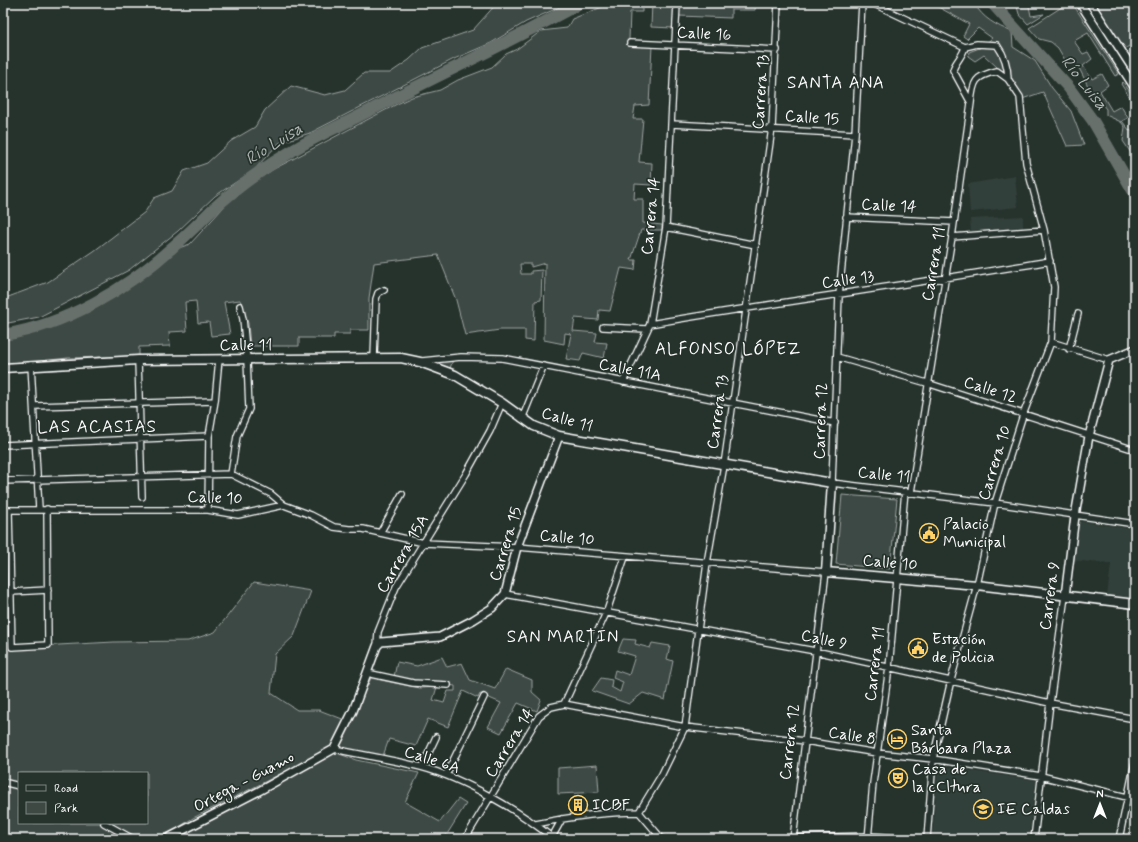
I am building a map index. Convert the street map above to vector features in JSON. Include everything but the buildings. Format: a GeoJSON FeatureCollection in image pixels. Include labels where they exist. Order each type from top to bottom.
{"type":"FeatureCollection","features":[{"type":"Feature","properties":{"kind":"main road","name":"Calle 11"},"geometry":{"type":"LineString","coordinates":[[3,368],[31,365],[138,360],[401,358],[420,362],[455,375],[502,403],[522,419],[534,426],[559,436],[832,483]]}},
{"type":"Feature","properties":{"kind":"main road","name":"Carrera 12"},"geometry":{"type":"LineString","coordinates":[[826,572],[832,483]]}},
{"type":"Feature","properties":{"kind":"main road","name":"Calle 10"},"geometry":{"type":"LineString","coordinates":[[826,572],[977,585],[1135,604]]}},
{"type":"Feature","properties":{"kind":"street"},"geometry":{"type":"LineString","coordinates":[[676,46],[678,3]]}},
{"type":"Feature","properties":{"kind":"street","name":"Carrera 13"},"geometry":{"type":"LineString","coordinates":[[639,812],[662,774],[685,727],[707,563],[724,465],[745,308],[756,245],[772,128],[777,50],[778,3]]}},
{"type":"Feature","properties":{"kind":"street","name":"Carrera 12"},"geometry":{"type":"LineString","coordinates":[[832,483],[839,295],[855,134],[862,3]]}},
{"type":"Feature","properties":{"kind":"street"},"geometry":{"type":"LineString","coordinates":[[872,3],[965,47],[977,44],[997,45],[1003,53],[1008,67],[1008,79]]}},
{"type":"Feature","properties":{"kind":"street"},"geometry":{"type":"LineString","coordinates":[[1080,3],[1093,15],[1134,70],[1126,72]]}},
{"type":"Feature","properties":{"kind":"street"},"geometry":{"type":"LineString","coordinates":[[1090,3],[1093,15],[1135,88]]}},
{"type":"Feature","properties":{"kind":"street","name":"Calle 16"},"geometry":{"type":"LineString","coordinates":[[630,43],[777,50]]}},
{"type":"Feature","properties":{"kind":"street","name":"Carrera 14"},"geometry":{"type":"LineString","coordinates":[[623,382],[648,326],[666,227],[676,46]]}},
{"type":"Feature","properties":{"kind":"street"},"geometry":{"type":"LineString","coordinates":[[965,47],[963,55],[954,67],[954,70],[971,103]]}},
{"type":"Feature","properties":{"kind":"street","name":"Carrera 11"},"geometry":{"type":"LineString","coordinates":[[868,838],[877,753],[889,668],[908,492],[952,237],[973,84],[983,74],[997,71],[1008,79]]}},
{"type":"Feature","properties":{"kind":"street","name":"Carrera 10"},"geometry":{"type":"LineString","coordinates":[[927,839],[933,759],[951,680],[977,585],[995,503],[1023,415],[1051,342],[1054,287],[1050,261],[1044,230],[1026,163],[1020,97],[1008,79]]}},
{"type":"Feature","properties":{"kind":"street","name":"Calle 15"},"geometry":{"type":"LineString","coordinates":[[672,124],[772,128],[855,134]]}},
{"type":"Feature","properties":{"kind":"street","name":"Calle 14"},"geometry":{"type":"LineString","coordinates":[[846,217],[954,222]]}},
{"type":"Feature","properties":{"kind":"street"},"geometry":{"type":"LineString","coordinates":[[666,227],[756,245]]}},
{"type":"Feature","properties":{"kind":"street"},"geometry":{"type":"LineString","coordinates":[[952,237],[1044,230]]}},
{"type":"Feature","properties":{"kind":"street","name":"Calle 13"},"geometry":{"type":"LineString","coordinates":[[604,327],[648,326],[745,308],[944,279],[1050,261]]}},
{"type":"Feature","properties":{"kind":"street"},"geometry":{"type":"LineString","coordinates":[[374,358],[376,299],[378,293],[384,290]]}},
{"type":"Feature","properties":{"kind":"street"},"geometry":{"type":"LineString","coordinates":[[231,474],[237,436],[249,409],[247,358],[243,319],[240,306]]}},
{"type":"Feature","properties":{"kind":"street"},"geometry":{"type":"LineString","coordinates":[[1069,349],[1078,314]]}},
{"type":"Feature","properties":{"kind":"street"},"geometry":{"type":"LineString","coordinates":[[1051,342],[1069,349],[1109,360],[1135,349]]}},
{"type":"Feature","properties":{"kind":"street","name":"Calle 11A"},"geometry":{"type":"LineString","coordinates":[[420,362],[461,357],[502,358],[835,423]]}},
{"type":"Feature","properties":{"kind":"street","name":"Calle 12"},"geometry":{"type":"LineString","coordinates":[[837,357],[927,383],[1135,450]]}},
{"type":"Feature","properties":{"kind":"street"},"geometry":{"type":"LineString","coordinates":[[208,510],[209,436],[215,401],[219,359]]}},
{"type":"Feature","properties":{"kind":"street"},"geometry":{"type":"LineString","coordinates":[[138,360],[142,497]]}},
{"type":"Feature","properties":{"kind":"street","name":"Carrera 9"},"geometry":{"type":"LineString","coordinates":[[1034,839],[1050,703],[1075,516],[1089,436],[1109,360]]}},
{"type":"Feature","properties":{"kind":"street"},"geometry":{"type":"LineString","coordinates":[[31,365],[39,509]]}},
{"type":"Feature","properties":{"kind":"street"},"geometry":{"type":"LineString","coordinates":[[522,419],[543,367]]}},
{"type":"Feature","properties":{"kind":"street"},"geometry":{"type":"LineString","coordinates":[[34,406],[215,401]]}},
{"type":"Feature","properties":{"kind":"street","name":"Carrera 15A"},"geometry":{"type":"LineString","coordinates":[[334,749],[353,711],[377,646],[378,632],[396,587],[466,474],[490,431],[502,403]]}},
{"type":"Feature","properties":{"kind":"street"},"geometry":{"type":"LineString","coordinates":[[3,445],[209,436]]}},
{"type":"Feature","properties":{"kind":"street","name":"Carrera 15"},"geometry":{"type":"LineString","coordinates":[[377,646],[385,641],[410,641],[440,637],[473,620],[492,608],[505,594],[517,547],[559,436]]}},
{"type":"Feature","properties":{"kind":"street"},"geometry":{"type":"LineString","coordinates":[[3,481],[231,474],[271,494],[284,505]]}},
{"type":"Feature","properties":{"kind":"street","name":"Calle 11"},"geometry":{"type":"LineString","coordinates":[[832,483],[995,503],[1135,524]]}},
{"type":"Feature","properties":{"kind":"street"},"geometry":{"type":"LineString","coordinates":[[380,533],[402,494]]}},
{"type":"Feature","properties":{"kind":"street","name":"Calle 10"},"geometry":{"type":"LineString","coordinates":[[6,510],[208,510],[238,515],[284,505],[311,515],[334,527],[363,529],[424,543],[517,547],[625,557],[826,572]]}},
{"type":"Feature","properties":{"kind":"street"},"geometry":{"type":"LineString","coordinates":[[6,510],[11,592],[12,647],[48,646],[47,509]]}},
{"type":"Feature","properties":{"kind":"street"},"geometry":{"type":"LineString","coordinates":[[564,704],[607,611],[625,557]]}},
{"type":"Feature","properties":{"kind":"street","name":"Carrera 12"},"geometry":{"type":"LineString","coordinates":[[793,838],[826,572]]}},
{"type":"Feature","properties":{"kind":"street"},"geometry":{"type":"LineString","coordinates":[[11,592],[48,590]]}},
{"type":"Feature","properties":{"kind":"street","name":"Calle 9"},"geometry":{"type":"LineString","coordinates":[[505,594],[607,611],[816,650],[889,668],[951,680],[1050,703],[1135,719]]}},
{"type":"Feature","properties":{"kind":"street"},"geometry":{"type":"LineString","coordinates":[[367,673],[413,683],[448,685]]}},
{"type":"Feature","properties":{"kind":"street"},"geometry":{"type":"LineString","coordinates":[[446,775],[484,696]]}},
{"type":"Feature","properties":{"kind":"street","name":"Carrera 14"},"geometry":{"type":"LineString","coordinates":[[466,839],[539,716],[551,707],[564,704]]}},
{"type":"Feature","properties":{"kind":"street","name":"Calle 8"},"geometry":{"type":"LineString","coordinates":[[564,704],[685,727],[805,741],[877,753],[933,759],[1041,776],[1135,799]]}},
{"type":"Feature","properties":{"kind":"street"},"geometry":{"type":"LineString","coordinates":[[422,767],[436,737]]}},
{"type":"Feature","properties":{"kind":"street","name":"Calle 6A"},"geometry":{"type":"LineString","coordinates":[[334,749],[422,767],[446,775],[491,798],[536,824],[552,838]]}},
{"type":"Feature","properties":{"kind":"street","name":"Ortega - Guamo"},"geometry":{"type":"LineString","coordinates":[[166,839],[259,791],[334,749]]}},
{"type":"Feature","properties":{"kind":"street"},"geometry":{"type":"LineString","coordinates":[[1119,839],[1135,762]]}},
{"type":"Feature","properties":{"kind":"street"},"geometry":{"type":"LineString","coordinates":[[3,782],[18,786]]}},
{"type":"Feature","properties":{"kind":"street"},"geometry":{"type":"LineString","coordinates":[[536,824],[562,819],[621,812],[639,812],[662,839]]}},
{"type":"Feature","properties":{"kind":"street"},"geometry":{"type":"LineString","coordinates":[[552,838],[562,819]]}},
{"type":"Feature","properties":{"kind":"street"},"geometry":{"type":"LineString","coordinates":[[106,824],[133,839]]}},
{"type":"Feature","properties":{"kind":"street"},"geometry":{"type":"LineString","coordinates":[[793,838],[922,839]]}},
{"type":"Feature","properties":{"kind":"shaded area"},"geometry":{"type":"Polygon","coordinates":[[[1015,176],[1018,207],[970,212],[968,184],[1015,176]]]}},
{"type":"Feature","properties":{"kind":"shaded area"},"geometry":{"type":"Polygon","coordinates":[[[1023,216],[1023,229],[971,231],[970,219],[1023,216]]]}},
{"type":"Feature","properties":{"kind":"shaded area"},"geometry":{"type":"Polygon","coordinates":[[[1079,521],[1135,529],[1135,600],[1107,597],[1111,564],[1072,560],[1079,521]]]}},
{"type":"Feature","properties":{"kind":"shaded area","name":"IE Caldas"},"geometry":{"type":"Polygon","coordinates":[[[938,766],[1036,780],[1029,839],[944,839],[932,837],[938,766]]]}},
{"type":"Feature","properties":{"kind":"green space"},"geometry":{"type":"Polygon","coordinates":[[[497,3],[569,3],[526,22],[491,43],[454,59],[310,133],[279,143],[254,170],[215,196],[178,231],[129,270],[39,317],[3,324],[3,299],[48,282],[94,251],[145,212],[154,198],[172,191],[184,171],[207,163],[231,141],[255,127],[265,110],[291,86],[325,95],[345,90],[364,73],[390,73],[409,60],[422,48],[473,30],[497,3]]]}},
{"type":"Feature","properties":{"kind":"green space"},"geometry":{"type":"Polygon","coordinates":[[[612,3],[642,3],[642,12],[630,12],[629,39],[626,44],[652,46],[649,105],[635,106],[633,119],[643,119],[639,162],[652,163],[651,185],[635,184],[634,199],[643,199],[643,223],[662,225],[662,230],[641,230],[631,260],[636,260],[635,270],[621,268],[610,311],[599,310],[598,320],[575,318],[573,331],[597,333],[595,342],[607,343],[604,358],[583,353],[580,361],[566,359],[571,334],[565,333],[564,344],[544,340],[545,263],[531,267],[531,264],[520,264],[521,274],[531,274],[531,271],[542,270],[541,300],[535,301],[534,341],[525,340],[525,330],[500,330],[465,335],[456,300],[438,255],[374,263],[369,298],[369,330],[350,330],[350,334],[334,334],[334,338],[299,338],[299,346],[250,346],[248,323],[240,300],[224,302],[230,334],[211,336],[209,322],[198,323],[196,301],[185,302],[187,331],[169,332],[170,346],[139,347],[139,356],[68,358],[3,365],[3,337],[28,335],[61,323],[97,306],[119,292],[176,249],[190,244],[233,197],[274,169],[397,104],[412,97],[440,90],[458,80],[492,67],[506,54],[517,49],[541,31],[567,28],[572,19],[612,3]]]}},
{"type":"Feature","properties":{"kind":"green space"},"geometry":{"type":"Polygon","coordinates":[[[652,3],[675,3],[673,28],[651,27],[652,3]]]}},
{"type":"Feature","properties":{"kind":"green space"},"geometry":{"type":"Polygon","coordinates":[[[679,3],[756,3],[755,10],[731,10],[731,18],[679,16],[679,3]]]}},
{"type":"Feature","properties":{"kind":"green space"},"geometry":{"type":"Polygon","coordinates":[[[931,3],[974,3],[981,13],[995,24],[1012,32],[1013,47],[1035,61],[1052,88],[1071,111],[1084,145],[1067,146],[1043,92],[1019,100],[997,67],[984,55],[975,61],[968,56],[969,52],[982,47],[992,38],[978,28],[967,39],[963,36],[969,24],[931,3]]]}},
{"type":"Feature","properties":{"kind":"green space"},"geometry":{"type":"Polygon","coordinates":[[[1016,3],[1038,3],[1029,6],[1031,16],[1044,14],[1028,24],[1019,14],[1016,3]]]}},
{"type":"Feature","properties":{"kind":"green space"},"geometry":{"type":"Polygon","coordinates":[[[1068,3],[1072,3],[1119,74],[1115,76],[1088,33],[1074,41],[1083,54],[1088,52],[1092,59],[1083,66],[1092,79],[1102,74],[1108,85],[1100,91],[1112,111],[1121,106],[1128,118],[1122,121],[1130,131],[1135,129],[1135,159],[1123,141],[1125,127],[1121,122],[1106,115],[1106,109],[1089,88],[1079,68],[1065,60],[1058,48],[1051,42],[1039,39],[1029,28],[1068,3]]]}},
{"type":"Feature","properties":{"kind":"green space"},"geometry":{"type":"Polygon","coordinates":[[[1091,3],[1135,3],[1135,42],[1123,50],[1091,3]]]}},
{"type":"Feature","properties":{"kind":"green space"},"geometry":{"type":"Polygon","coordinates":[[[1123,82],[1135,99],[1135,106],[1121,84],[1123,82]]]}},
{"type":"Feature","properties":{"kind":"green space"},"geometry":{"type":"Polygon","coordinates":[[[453,360],[449,371],[425,362],[453,360]]]}},
{"type":"Feature","properties":{"kind":"green space"},"geometry":{"type":"Polygon","coordinates":[[[842,495],[897,499],[890,569],[836,564],[842,495]]]}},
{"type":"Feature","properties":{"kind":"green space"},"geometry":{"type":"Polygon","coordinates":[[[254,582],[311,591],[294,636],[275,654],[271,693],[297,710],[319,710],[345,720],[330,749],[193,818],[161,839],[3,839],[3,648],[114,642],[188,641],[215,632],[254,582]]]}},
{"type":"Feature","properties":{"kind":"green space"},"geometry":{"type":"Polygon","coordinates":[[[623,639],[636,640],[635,644],[650,648],[652,643],[670,646],[667,659],[673,661],[665,700],[643,693],[629,704],[592,691],[601,678],[612,680],[611,687],[620,692],[623,682],[613,678],[615,670],[629,675],[635,656],[618,651],[623,639]]]}},
{"type":"Feature","properties":{"kind":"green space"},"geometry":{"type":"Polygon","coordinates":[[[442,657],[447,667],[462,663],[470,680],[495,689],[506,669],[532,680],[532,692],[541,700],[537,711],[518,703],[501,733],[488,727],[501,703],[480,694],[478,698],[463,691],[448,727],[428,719],[416,746],[389,739],[383,756],[338,747],[371,678],[420,688],[437,687],[433,700],[444,703],[448,691],[455,691],[455,686],[394,677],[397,662],[417,666],[442,657]]]}},
{"type":"Feature","properties":{"kind":"green space"},"geometry":{"type":"Polygon","coordinates":[[[334,752],[356,760],[419,773],[405,802],[440,822],[458,799],[466,804],[444,839],[171,839],[334,752]]]}},
{"type":"Feature","properties":{"kind":"green space"},"geometry":{"type":"Polygon","coordinates":[[[597,765],[599,792],[558,794],[558,768],[597,765]]]}},
{"type":"Feature","properties":{"kind":"waterway","name":"Río Luisa"},"geometry":{"type":"LineString","coordinates":[[3,335],[50,323],[94,303],[136,277],[156,262],[184,238],[230,194],[260,171],[300,146],[580,3]]}},
{"type":"Feature","properties":{"kind":"waterway","name":"Río Luisa"},"geometry":{"type":"LineString","coordinates":[[992,3],[1069,88],[1093,121],[1135,194]]}},
{"type":"Feature","properties":{"kind":"place","name":"Palacio Municipal"},"geometry":{"type":"Point","coordinates":[929,533]}},
{"type":"Feature","properties":{"kind":"place","name":"Estación de Policia"},"geometry":{"type":"Point","coordinates":[918,648]}},
{"type":"Feature","properties":{"kind":"place","name":"Santa Bárbara Plaza"},"geometry":{"type":"Point","coordinates":[897,739]}},
{"type":"Feature","properties":{"kind":"place","name":"Casa de la cCltura"},"geometry":{"type":"Point","coordinates":[898,778]}},
{"type":"Feature","properties":{"kind":"place","name":"ICBF"},"geometry":{"type":"Point","coordinates":[578,805]}},
{"type":"Feature","properties":{"kind":"place","name":"IE Caldas"},"geometry":{"type":"Point","coordinates":[983,809]}},
{"type":"Feature","properties":{"kind":"district","name":"SANTA ANA"},"geometry":{"type":"Point","coordinates":[836,83]}},
{"type":"Feature","properties":{"kind":"district","name":"ALFONSO LÓPEZ"},"geometry":{"type":"Point","coordinates":[728,349]}},
{"type":"Feature","properties":{"kind":"district","name":"LAS ACASIAS"},"geometry":{"type":"Point","coordinates":[97,427]}},
{"type":"Feature","properties":{"kind":"district","name":"SAN MARTIN"},"geometry":{"type":"Point","coordinates":[563,637]}}]}
